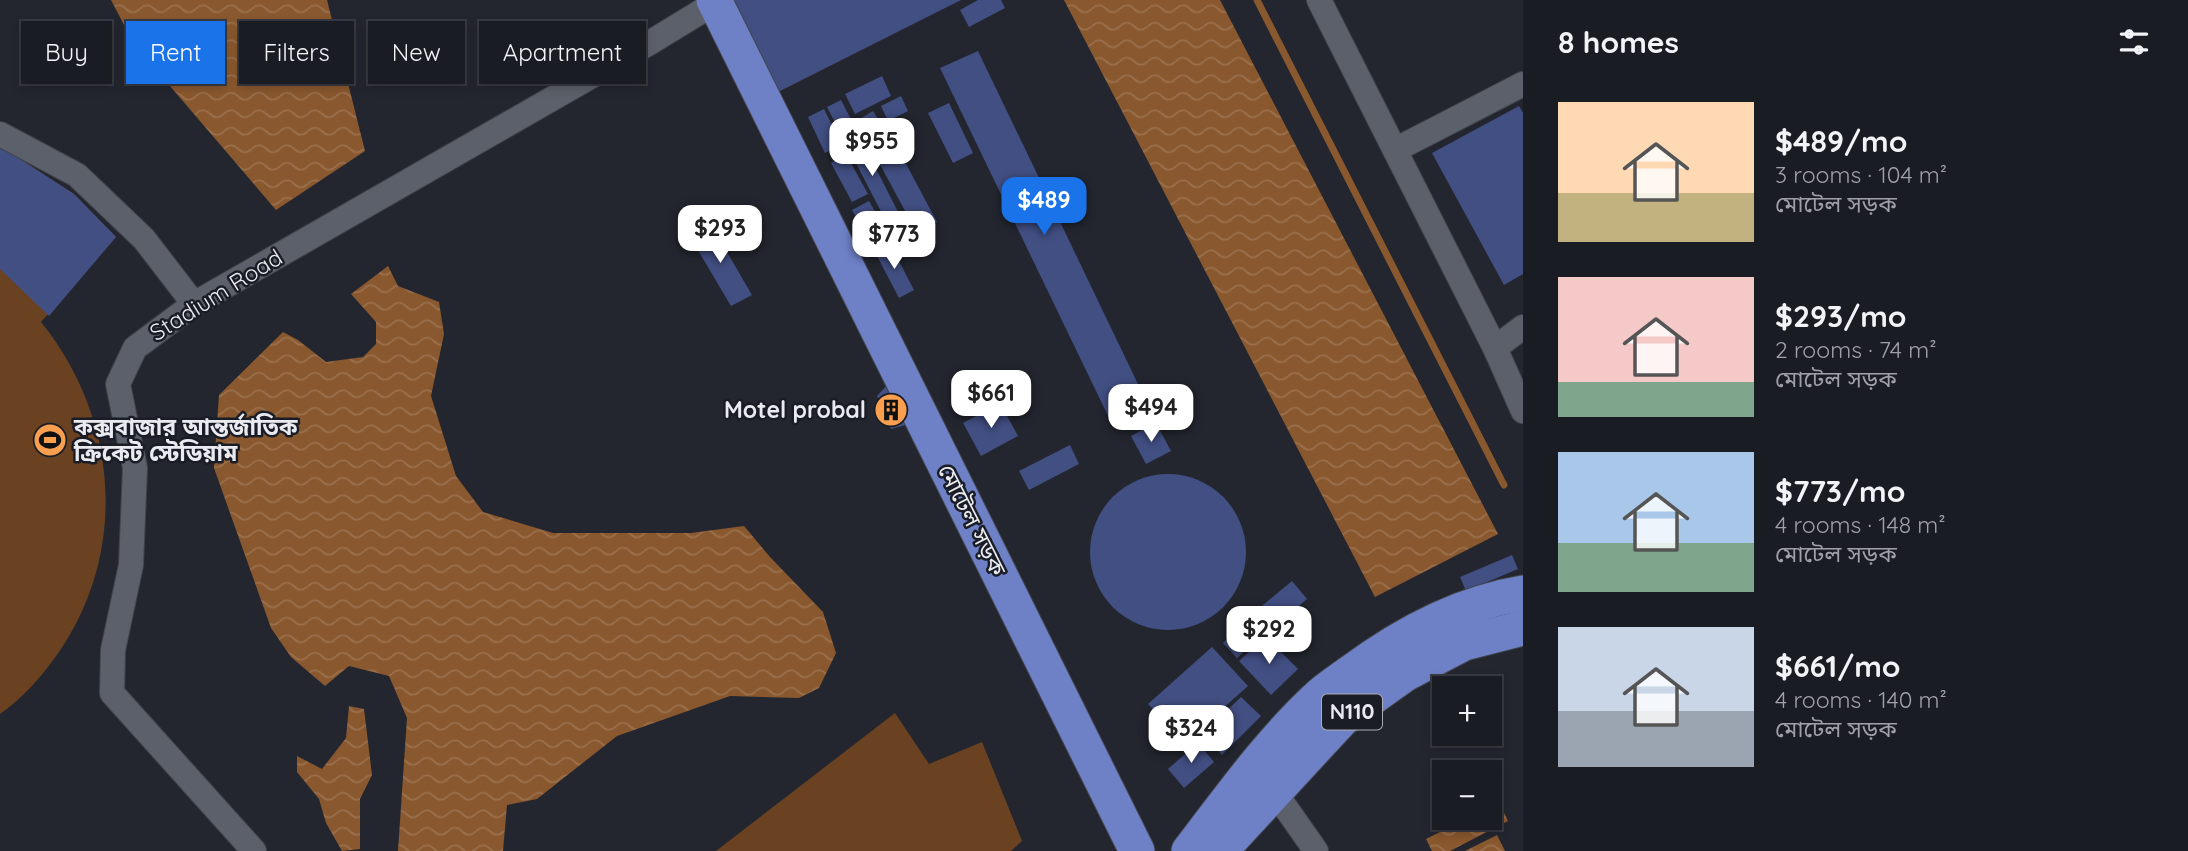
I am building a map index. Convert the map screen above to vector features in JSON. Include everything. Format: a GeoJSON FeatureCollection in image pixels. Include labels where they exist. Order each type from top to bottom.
{"type":"FeatureCollection","features":[{"type":"Feature","properties":{"kind":"highway","name":"মোটেল সড়ক"},"geometry":{"type":"LineString","coordinates":[[714,1],[1137,851]]}},
{"type":"Feature","properties":{"kind":"highway","name":"N110"},"geometry":{"type":"LineString","coordinates":[[1189,851],[1251,771],[1317,698],[1385,648],[1439,619],[1498,597],[1523,593]]}},
{"type":"Feature","properties":{"kind":"highway","name":"N110"},"geometry":{"type":"LineString","coordinates":[[1220,851],[1342,719],[1405,674],[1464,643],[1523,628]]}},
{"type":"Feature","properties":{"kind":"street"},"geometry":{"type":"LineString","coordinates":[[1319,0],[1495,348],[1523,411]]}},
{"type":"Feature","properties":{"kind":"street","name":"Stadium Road"},"geometry":{"type":"LineString","coordinates":[[254,851],[112,693],[113,650],[131,565],[135,467],[118,384],[135,348],[194,304],[639,49],[714,1]]}},
{"type":"Feature","properties":{"kind":"street"},"geometry":{"type":"LineString","coordinates":[[1395,150],[1523,83]]}},
{"type":"Feature","properties":{"kind":"street"},"geometry":{"type":"LineString","coordinates":[[0,134],[77,175],[144,239],[194,304]]}},
{"type":"Feature","properties":{"kind":"street"},"geometry":{"type":"LineString","coordinates":[[1495,348],[1523,327]]}},
{"type":"Feature","properties":{"kind":"street"},"geometry":{"type":"LineString","coordinates":[[1274,791],[1316,851]]}},
{"type":"Feature","properties":{"kind":"shaded area","name":"কক্সবাজার আন্তর্জাতিক ক্রিকেট স্টেডিয়াম"},"geometry":{"type":"Polygon","coordinates":[[[0,146],[74,194],[116,237],[41,322],[67,359],[86,399],[99,441],[105,484],[104,528],[97,571],[81,612],[59,652],[32,686],[0,714],[0,146]]]}},
{"type":"Feature","properties":{"kind":"shaded area"},"geometry":{"type":"Polygon","coordinates":[[[895,713],[929,764],[982,742],[1022,841],[1011,851],[716,851],[895,713]]]}},
{"type":"Feature","properties":{"kind":"water"},"geometry":{"type":"Polygon","coordinates":[[[111,0],[327,0],[332,21],[239,21],[239,84],[348,84],[365,151],[276,210],[168,84],[225,84],[225,21],[126,21],[126,29],[111,0]]]}},
{"type":"Feature","properties":{"kind":"water"},"geometry":{"type":"Polygon","coordinates":[[[1064,0],[1220,0],[1498,534],[1375,597],[1064,0]]]}},
{"type":"Feature","properties":{"kind":"water"},"geometry":{"type":"Polygon","coordinates":[[[388,266],[398,286],[439,302],[444,334],[431,396],[456,476],[483,512],[553,533],[691,533],[744,526],[823,612],[836,653],[819,688],[799,698],[730,696],[617,736],[537,799],[507,805],[503,851],[398,851],[407,718],[389,676],[349,666],[325,686],[291,657],[271,628],[214,468],[219,395],[283,332],[326,362],[363,357],[376,344],[376,322],[351,294],[388,266]]]}},
{"type":"Feature","properties":{"kind":"water"},"geometry":{"type":"Polygon","coordinates":[[[349,706],[364,709],[372,775],[360,799],[360,849],[342,851],[326,823],[319,799],[297,772],[297,756],[322,769],[346,738],[349,706]]]}},
{"type":"Feature","properties":{"kind":"water"},"geometry":{"type":"Polygon","coordinates":[[[1502,809],[1508,821],[1502,824],[1502,809]]]}},
{"type":"Feature","properties":{"kind":"water"},"geometry":{"type":"Polygon","coordinates":[[[1444,830],[1491,830],[1450,851],[1432,851],[1426,839],[1444,830]]]}},
{"type":"Feature","properties":{"kind":"water"},"geometry":{"type":"Polygon","coordinates":[[[1497,835],[1505,851],[1465,851],[1497,835]]]}},
{"type":"Feature","properties":{"kind":"building"},"geometry":{"type":"Polygon","coordinates":[[[729,0],[961,0],[776,93],[729,0]]]}},
{"type":"Feature","properties":{"kind":"building"},"geometry":{"type":"Polygon","coordinates":[[[978,0],[1001,0],[1005,8],[969,27],[960,10],[978,0]]]}},
{"type":"Feature","properties":{"kind":"building"},"geometry":{"type":"Polygon","coordinates":[[[978,51],[1149,407],[1112,424],[940,68],[978,51]]]}},
{"type":"Feature","properties":{"kind":"building"},"geometry":{"type":"Polygon","coordinates":[[[882,76],[891,96],[855,114],[845,94],[882,76]]]}},
{"type":"Feature","properties":{"kind":"building"},"geometry":{"type":"Polygon","coordinates":[[[901,96],[908,111],[888,121],[881,106],[901,96]]]}},
{"type":"Feature","properties":{"kind":"building"},"geometry":{"type":"Polygon","coordinates":[[[841,100],[918,251],[905,258],[827,107],[841,100]]]}},
{"type":"Feature","properties":{"kind":"building"},"geometry":{"type":"Polygon","coordinates":[[[949,103],[973,153],[953,163],[928,113],[949,103]]]}},
{"type":"Feature","properties":{"kind":"building"},"geometry":{"type":"Polygon","coordinates":[[[1519,106],[1523,113],[1523,274],[1504,285],[1432,153],[1519,106]]]}},
{"type":"Feature","properties":{"kind":"building"},"geometry":{"type":"Polygon","coordinates":[[[824,109],[842,145],[825,153],[808,117],[824,109]]]}},
{"type":"Feature","properties":{"kind":"building"},"geometry":{"type":"Polygon","coordinates":[[[873,111],[892,142],[876,151],[858,120],[873,111]]]}},
{"type":"Feature","properties":{"kind":"building"},"geometry":{"type":"Polygon","coordinates":[[[0,146],[74,194],[116,237],[49,316],[0,269],[0,146]]]}},
{"type":"Feature","properties":{"kind":"building"},"geometry":{"type":"Polygon","coordinates":[[[898,149],[937,222],[917,233],[877,159],[898,149]]]}},
{"type":"Feature","properties":{"kind":"building"},"geometry":{"type":"Polygon","coordinates":[[[846,154],[868,194],[852,202],[831,163],[846,154]]]}},
{"type":"Feature","properties":{"kind":"building"},"geometry":{"type":"Polygon","coordinates":[[[869,201],[891,239],[874,249],[852,210],[869,201]]]}},
{"type":"Feature","properties":{"kind":"building"},"geometry":{"type":"Polygon","coordinates":[[[710,223],[752,295],[731,306],[689,235],[710,223]]]}},
{"type":"Feature","properties":{"kind":"building"},"geometry":{"type":"Polygon","coordinates":[[[890,244],[914,290],[899,298],[875,252],[890,244]]]}},
{"type":"Feature","properties":{"kind":"building","name":"Motel probal"},"geometry":{"type":"Polygon","coordinates":[[[887,385],[906,425],[891,429],[877,396],[887,385]]]}},
{"type":"Feature","properties":{"kind":"building"},"geometry":{"type":"Polygon","coordinates":[[[1000,403],[1018,436],[981,456],[963,423],[1000,403]]]}},
{"type":"Feature","properties":{"kind":"building"},"geometry":{"type":"Polygon","coordinates":[[[1156,423],[1171,451],[1146,464],[1131,436],[1156,423]]]}},
{"type":"Feature","properties":{"kind":"building"},"geometry":{"type":"Polygon","coordinates":[[[1070,445],[1079,464],[1029,490],[1019,471],[1070,445]]]}},
{"type":"Feature","properties":{"kind":"building"},"geometry":{"type":"Polygon","coordinates":[[[1168,474],[1198,480],[1223,497],[1240,522],[1246,552],[1240,582],[1223,607],[1198,624],[1168,630],[1138,624],[1113,607],[1096,582],[1090,552],[1096,522],[1113,497],[1138,480],[1168,474]]]}},
{"type":"Feature","properties":{"kind":"building"},"geometry":{"type":"Polygon","coordinates":[[[1512,555],[1518,569],[1466,591],[1460,577],[1512,555]]]}},
{"type":"Feature","properties":{"kind":"building"},"geometry":{"type":"Polygon","coordinates":[[[1292,581],[1307,599],[1272,628],[1257,610],[1292,581]]]}},
{"type":"Feature","properties":{"kind":"building"},"geometry":{"type":"Polygon","coordinates":[[[1251,617],[1265,632],[1237,658],[1223,643],[1251,617]]]}},
{"type":"Feature","properties":{"kind":"building"},"geometry":{"type":"Polygon","coordinates":[[[1266,637],[1298,669],[1271,695],[1239,661],[1266,637]]]}},
{"type":"Feature","properties":{"kind":"building"},"geometry":{"type":"Polygon","coordinates":[[[1212,647],[1248,686],[1184,743],[1148,704],[1212,647]]]}},
{"type":"Feature","properties":{"kind":"building"},"geometry":{"type":"Polygon","coordinates":[[[1241,697],[1261,716],[1222,755],[1202,735],[1241,697]]]}},
{"type":"Feature","properties":{"kind":"building"},"geometry":{"type":"Polygon","coordinates":[[[1198,743],[1214,762],[1184,788],[1168,769],[1198,743]]]}},
{"type":"Feature","properties":{"kind":"waterway"},"geometry":{"type":"LineString","coordinates":[[1257,0],[1504,485]]}},
{"type":"Feature","properties":{"kind":"place","name":"Motel probal"},"geometry":{"type":"Point","coordinates":[891,410]}},
{"type":"Feature","properties":{"kind":"place","name":"কক্সবাজার আন্তর্জাতিক ক্রিকেট স্টেডিয়াম"},"geometry":{"type":"Point","coordinates":[50,440]}}]}
